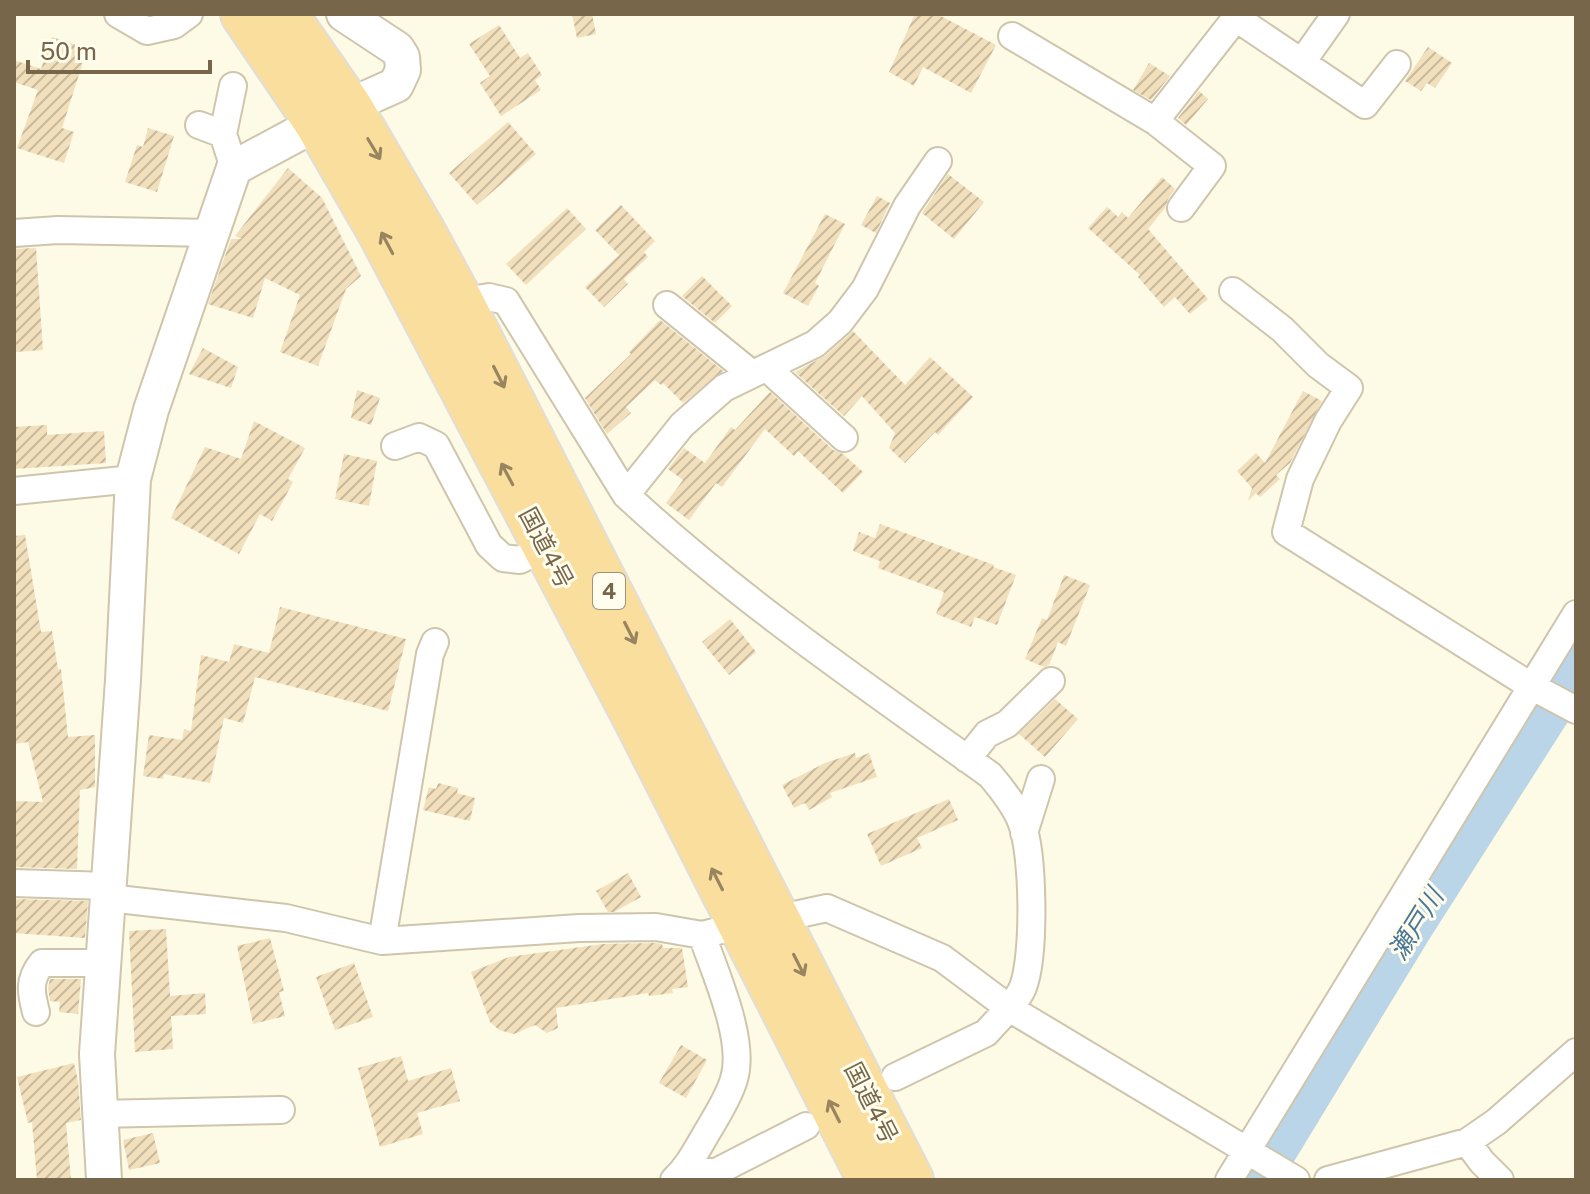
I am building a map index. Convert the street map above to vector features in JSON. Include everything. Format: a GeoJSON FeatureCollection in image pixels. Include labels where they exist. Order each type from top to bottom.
{"type":"FeatureCollection","features":[{"type":"Feature","properties":{"kind":"highway","name":"国道4号"},"geometry":{"type":"LineString","coordinates":[[243,14],[333,115],[461,302],[740,926],[911,1180]]}},
{"type":"Feature","properties":{"kind":"highway","name":"国道4号"},"geometry":{"type":"LineString","coordinates":[[285,14],[333,115],[380,232],[870,1180]]}},
{"type":"Feature","properties":{"kind":"street"},"geometry":{"type":"LineString","coordinates":[[118,14],[147,31],[174,25],[189,14]]}},
{"type":"Feature","properties":{"kind":"street"},"geometry":{"type":"LineString","coordinates":[[104,1180],[97,1054],[123,680],[133,479],[151,410],[234,168],[333,115],[393,89],[400,80],[403,61],[397,49],[344,14]]}},
{"type":"Feature","properties":{"kind":"street"},"geometry":{"type":"LineString","coordinates":[[1302,62],[1336,14]]}},
{"type":"Feature","properties":{"kind":"street"},"geometry":{"type":"LineString","coordinates":[[1155,121],[1238,16],[1365,105],[1397,64]]}},
{"type":"Feature","properties":{"kind":"street"},"geometry":{"type":"LineString","coordinates":[[1012,36],[1155,121],[1212,166],[1181,208]]}},
{"type":"Feature","properties":{"kind":"street"},"geometry":{"type":"LineString","coordinates":[[233,86],[211,130],[234,168]]}},
{"type":"Feature","properties":{"kind":"street"},"geometry":{"type":"LineString","coordinates":[[626,495],[682,425],[724,388],[815,344],[840,322],[865,289],[907,206],[938,161]]}},
{"type":"Feature","properties":{"kind":"street"},"geometry":{"type":"LineString","coordinates":[[14,233],[58,230],[212,233]]}},
{"type":"Feature","properties":{"kind":"street"},"geometry":{"type":"LineString","coordinates":[[1233,291],[1349,388],[1328,421],[1300,479],[1286,532],[1576,710]]}},
{"type":"Feature","properties":{"kind":"street"},"geometry":{"type":"LineString","coordinates":[[461,302],[489,297],[506,301],[626,495],[762,609],[990,775],[1007,796],[1021,822],[1029,852],[1030,958],[1023,990],[1001,1020],[986,1033],[895,1077]]}},
{"type":"Feature","properties":{"kind":"street"},"geometry":{"type":"LineString","coordinates":[[667,305],[760,371],[844,438]]}},
{"type":"Feature","properties":{"kind":"street"},"geometry":{"type":"LineString","coordinates":[[395,446],[419,437],[436,445],[497,555],[520,560],[545,547]]}},
{"type":"Feature","properties":{"kind":"street"},"geometry":{"type":"LineString","coordinates":[[14,491],[133,479]]}},
{"type":"Feature","properties":{"kind":"street"},"geometry":{"type":"LineString","coordinates":[[1229,1180],[1250,1154],[1537,688],[1576,614]]}},
{"type":"Feature","properties":{"kind":"street"},"geometry":{"type":"LineString","coordinates":[[382,941],[430,654],[435,642]]}},
{"type":"Feature","properties":{"kind":"street"},"geometry":{"type":"LineString","coordinates":[[967,759],[987,734],[1007,724],[1051,681]]}},
{"type":"Feature","properties":{"kind":"street"},"geometry":{"type":"LineString","coordinates":[[1024,833],[1041,779]]}},
{"type":"Feature","properties":{"kind":"street"},"geometry":{"type":"LineString","coordinates":[[14,883],[108,892],[286,918],[382,941],[625,927],[740,926],[827,908],[942,958],[1009,1008],[1291,1178]]}},
{"type":"Feature","properties":{"kind":"street"},"geometry":{"type":"LineString","coordinates":[[679,1176],[726,1098],[735,1077],[740,926]]}},
{"type":"Feature","properties":{"kind":"street"},"geometry":{"type":"LineString","coordinates":[[36,1012],[30,991],[42,963],[104,963]]}},
{"type":"Feature","properties":{"kind":"street"},"geometry":{"type":"LineString","coordinates":[[1328,1180],[1467,1142],[1496,1122],[1576,1052]]}},
{"type":"Feature","properties":{"kind":"street"},"geometry":{"type":"LineString","coordinates":[[98,1114],[281,1110]]}},
{"type":"Feature","properties":{"kind":"street"},"geometry":{"type":"LineString","coordinates":[[679,1176],[716,1172],[806,1126]]}},
{"type":"Feature","properties":{"kind":"street"},"geometry":{"type":"LineString","coordinates":[[1467,1142],[1500,1180]]}},
{"type":"Feature","properties":{"kind":"building"},"geometry":{"type":"Polygon","coordinates":[[[572,14],[592,14],[596,34],[577,38],[572,14]]]}},
{"type":"Feature","properties":{"kind":"building"},"geometry":{"type":"Polygon","coordinates":[[[915,14],[937,14],[996,45],[971,93],[923,67],[914,86],[889,72],[915,14]]]}},
{"type":"Feature","properties":{"kind":"building"},"geometry":{"type":"Polygon","coordinates":[[[499,25],[520,58],[528,53],[542,75],[535,80],[541,90],[501,116],[480,83],[490,76],[469,44],[499,25]]]}},
{"type":"Feature","properties":{"kind":"building"},"geometry":{"type":"Polygon","coordinates":[[[52,37],[80,46],[76,57],[84,59],[62,128],[74,132],[64,163],[17,148],[38,90],[14,82],[14,60],[41,69],[52,37]]]}},
{"type":"Feature","properties":{"kind":"building"},"geometry":{"type":"Polygon","coordinates":[[[1428,47],[1452,63],[1435,88],[1427,83],[1421,91],[1405,81],[1428,47]]]}},
{"type":"Feature","properties":{"kind":"building"},"geometry":{"type":"Polygon","coordinates":[[[1149,63],[1170,76],[1151,100],[1133,90],[1149,63]]]}},
{"type":"Feature","properties":{"kind":"building"},"geometry":{"type":"Polygon","coordinates":[[[1199,91],[1208,99],[1186,125],[1178,118],[1199,91]]]}},
{"type":"Feature","properties":{"kind":"building"},"geometry":{"type":"Polygon","coordinates":[[[508,122],[536,154],[477,205],[449,173],[508,122]]]}},
{"type":"Feature","properties":{"kind":"building"},"geometry":{"type":"Polygon","coordinates":[[[148,128],[174,136],[157,192],[125,182],[137,145],[143,147],[148,128]]]}},
{"type":"Feature","properties":{"kind":"building"},"geometry":{"type":"Polygon","coordinates":[[[288,168],[322,198],[361,276],[346,289],[318,366],[280,352],[300,295],[265,278],[253,318],[208,304],[231,239],[242,239],[235,236],[288,168]]]}},
{"type":"Feature","properties":{"kind":"building"},"geometry":{"type":"Polygon","coordinates":[[[948,174],[984,202],[954,239],[922,213],[948,174]]]}},
{"type":"Feature","properties":{"kind":"building"},"geometry":{"type":"Polygon","coordinates":[[[1162,177],[1175,189],[1148,229],[1208,299],[1190,314],[1175,297],[1164,307],[1138,277],[1140,275],[1088,228],[1107,207],[1118,217],[1122,212],[1128,218],[1162,177]]]}},
{"type":"Feature","properties":{"kind":"building"},"geometry":{"type":"Polygon","coordinates":[[[877,196],[890,203],[876,233],[861,225],[877,196]]]}},
{"type":"Feature","properties":{"kind":"building"},"geometry":{"type":"Polygon","coordinates":[[[621,205],[655,241],[644,252],[648,257],[624,279],[628,284],[604,307],[585,287],[619,255],[595,230],[621,205]]]}},
{"type":"Feature","properties":{"kind":"building"},"geometry":{"type":"Polygon","coordinates":[[[567,208],[586,229],[526,285],[506,264],[567,208]]]}},
{"type":"Feature","properties":{"kind":"building"},"geometry":{"type":"Polygon","coordinates":[[[825,214],[845,224],[815,283],[819,286],[808,306],[783,293],[825,214]]]}},
{"type":"Feature","properties":{"kind":"building"},"geometry":{"type":"Polygon","coordinates":[[[36,248],[43,350],[14,352],[14,249],[36,248]]]}},
{"type":"Feature","properties":{"kind":"building"},"geometry":{"type":"Polygon","coordinates":[[[702,276],[732,306],[715,323],[682,296],[702,276]]]}},
{"type":"Feature","properties":{"kind":"building"},"geometry":{"type":"Polygon","coordinates":[[[660,320],[723,371],[683,403],[663,383],[661,385],[655,380],[626,407],[631,413],[607,434],[585,398],[631,354],[629,352],[660,320]]]}},
{"type":"Feature","properties":{"kind":"building"},"geometry":{"type":"Polygon","coordinates":[[[853,331],[905,385],[930,357],[973,397],[938,435],[935,432],[905,463],[889,448],[895,433],[862,396],[844,416],[795,372],[825,356],[853,331]]]}},
{"type":"Feature","properties":{"kind":"building"},"geometry":{"type":"Polygon","coordinates":[[[203,348],[238,367],[231,388],[189,374],[203,348]]]}},
{"type":"Feature","properties":{"kind":"building"},"geometry":{"type":"Polygon","coordinates":[[[357,390],[380,398],[371,425],[351,418],[357,390]]]}},
{"type":"Feature","properties":{"kind":"building"},"geometry":{"type":"Polygon","coordinates":[[[1303,391],[1322,401],[1290,463],[1276,475],[1280,479],[1260,497],[1256,493],[1248,501],[1252,488],[1237,471],[1256,453],[1265,463],[1303,391]]]}},
{"type":"Feature","properties":{"kind":"building"},"geometry":{"type":"Polygon","coordinates":[[[770,392],[833,450],[843,454],[863,472],[843,493],[798,451],[794,456],[765,429],[722,487],[716,483],[689,520],[666,503],[683,480],[668,469],[684,448],[705,463],[731,427],[735,430],[770,392]]]}},
{"type":"Feature","properties":{"kind":"building"},"geometry":{"type":"Polygon","coordinates":[[[254,421],[305,448],[288,479],[293,482],[272,521],[260,514],[239,554],[171,518],[205,447],[241,459],[254,421]]]}},
{"type":"Feature","properties":{"kind":"building"},"geometry":{"type":"Polygon","coordinates":[[[47,425],[47,435],[104,431],[106,463],[14,469],[14,427],[47,425]]]}},
{"type":"Feature","properties":{"kind":"building"},"geometry":{"type":"Polygon","coordinates":[[[344,454],[377,461],[369,506],[335,499],[344,454]]]}},
{"type":"Feature","properties":{"kind":"building"},"geometry":{"type":"Polygon","coordinates":[[[880,524],[1016,575],[997,625],[975,617],[971,627],[936,614],[944,592],[878,568],[880,561],[853,551],[859,532],[875,538],[880,524]]]}},
{"type":"Feature","properties":{"kind":"building"},"geometry":{"type":"Polygon","coordinates":[[[25,535],[41,632],[52,631],[58,669],[61,669],[68,737],[95,735],[95,787],[80,790],[77,869],[14,867],[14,801],[43,802],[28,742],[14,744],[14,536],[25,535]]]}},
{"type":"Feature","properties":{"kind":"building"},"geometry":{"type":"Polygon","coordinates":[[[1064,575],[1090,585],[1066,646],[1058,642],[1049,665],[1044,667],[1025,659],[1042,618],[1047,620],[1064,575]]]}},
{"type":"Feature","properties":{"kind":"building"},"geometry":{"type":"Polygon","coordinates":[[[280,607],[406,639],[388,711],[255,677],[243,723],[224,718],[210,783],[164,774],[163,779],[143,776],[149,735],[182,740],[184,729],[191,731],[201,655],[229,662],[234,644],[269,653],[280,607]]]}},
{"type":"Feature","properties":{"kind":"building"},"geometry":{"type":"Polygon","coordinates":[[[730,619],[756,652],[729,675],[702,642],[730,619]]]}},
{"type":"Feature","properties":{"kind":"building"},"geometry":{"type":"Polygon","coordinates":[[[1055,699],[1078,719],[1045,757],[1019,734],[1055,699]]]}},
{"type":"Feature","properties":{"kind":"building"},"geometry":{"type":"Polygon","coordinates":[[[855,753],[856,758],[869,753],[877,777],[830,793],[832,797],[809,810],[805,803],[794,808],[782,785],[825,763],[855,753]]]}},
{"type":"Feature","properties":{"kind":"building"},"geometry":{"type":"Polygon","coordinates":[[[438,783],[458,788],[457,793],[475,798],[470,821],[423,810],[429,787],[436,789],[438,783]]]}},
{"type":"Feature","properties":{"kind":"building"},"geometry":{"type":"Polygon","coordinates":[[[949,799],[958,820],[917,838],[922,848],[881,866],[867,834],[949,799]]]}},
{"type":"Feature","properties":{"kind":"building"},"geometry":{"type":"Polygon","coordinates":[[[628,873],[641,897],[614,912],[608,912],[596,891],[628,873]]]}},
{"type":"Feature","properties":{"kind":"building"},"geometry":{"type":"Polygon","coordinates":[[[14,899],[88,901],[85,938],[14,933],[14,899]]]}},
{"type":"Feature","properties":{"kind":"building"},"geometry":{"type":"Polygon","coordinates":[[[166,929],[170,996],[205,993],[206,1014],[171,1016],[173,1049],[135,1052],[129,931],[166,929]]]}},
{"type":"Feature","properties":{"kind":"building"},"geometry":{"type":"Polygon","coordinates":[[[270,938],[284,991],[279,992],[285,1016],[253,1024],[237,946],[270,938]]]}},
{"type":"Feature","properties":{"kind":"building"},"geometry":{"type":"Polygon","coordinates":[[[603,944],[662,944],[663,948],[682,948],[688,987],[672,989],[673,993],[649,996],[648,993],[556,1008],[558,1028],[547,1033],[535,1025],[514,1034],[499,1030],[490,1022],[471,972],[509,957],[603,944]]]}},
{"type":"Feature","properties":{"kind":"building"},"geometry":{"type":"Polygon","coordinates":[[[354,963],[373,1017],[335,1030],[316,977],[354,963]]]}},
{"type":"Feature","properties":{"kind":"building"},"geometry":{"type":"Polygon","coordinates":[[[50,979],[81,979],[78,1014],[59,1012],[60,1002],[50,1001],[50,979]]]}},
{"type":"Feature","properties":{"kind":"building"},"geometry":{"type":"Polygon","coordinates":[[[681,1045],[707,1060],[686,1098],[659,1083],[681,1045]]]}},
{"type":"Feature","properties":{"kind":"building"},"geometry":{"type":"Polygon","coordinates":[[[401,1056],[408,1081],[451,1068],[460,1101],[417,1113],[423,1134],[380,1147],[358,1068],[401,1056]]]}},
{"type":"Feature","properties":{"kind":"building"},"geometry":{"type":"Polygon","coordinates":[[[74,1063],[81,1120],[66,1123],[71,1180],[37,1180],[32,1122],[28,1123],[17,1077],[74,1063]]]}},
{"type":"Feature","properties":{"kind":"building"},"geometry":{"type":"Polygon","coordinates":[[[153,1133],[160,1163],[129,1170],[123,1140],[153,1133]]]}},
{"type":"Feature","properties":{"kind":"waterway","name":"瀬戸川"},"geometry":{"type":"LineString","coordinates":[[1257,1180],[1409,930],[1576,668]]}}]}
